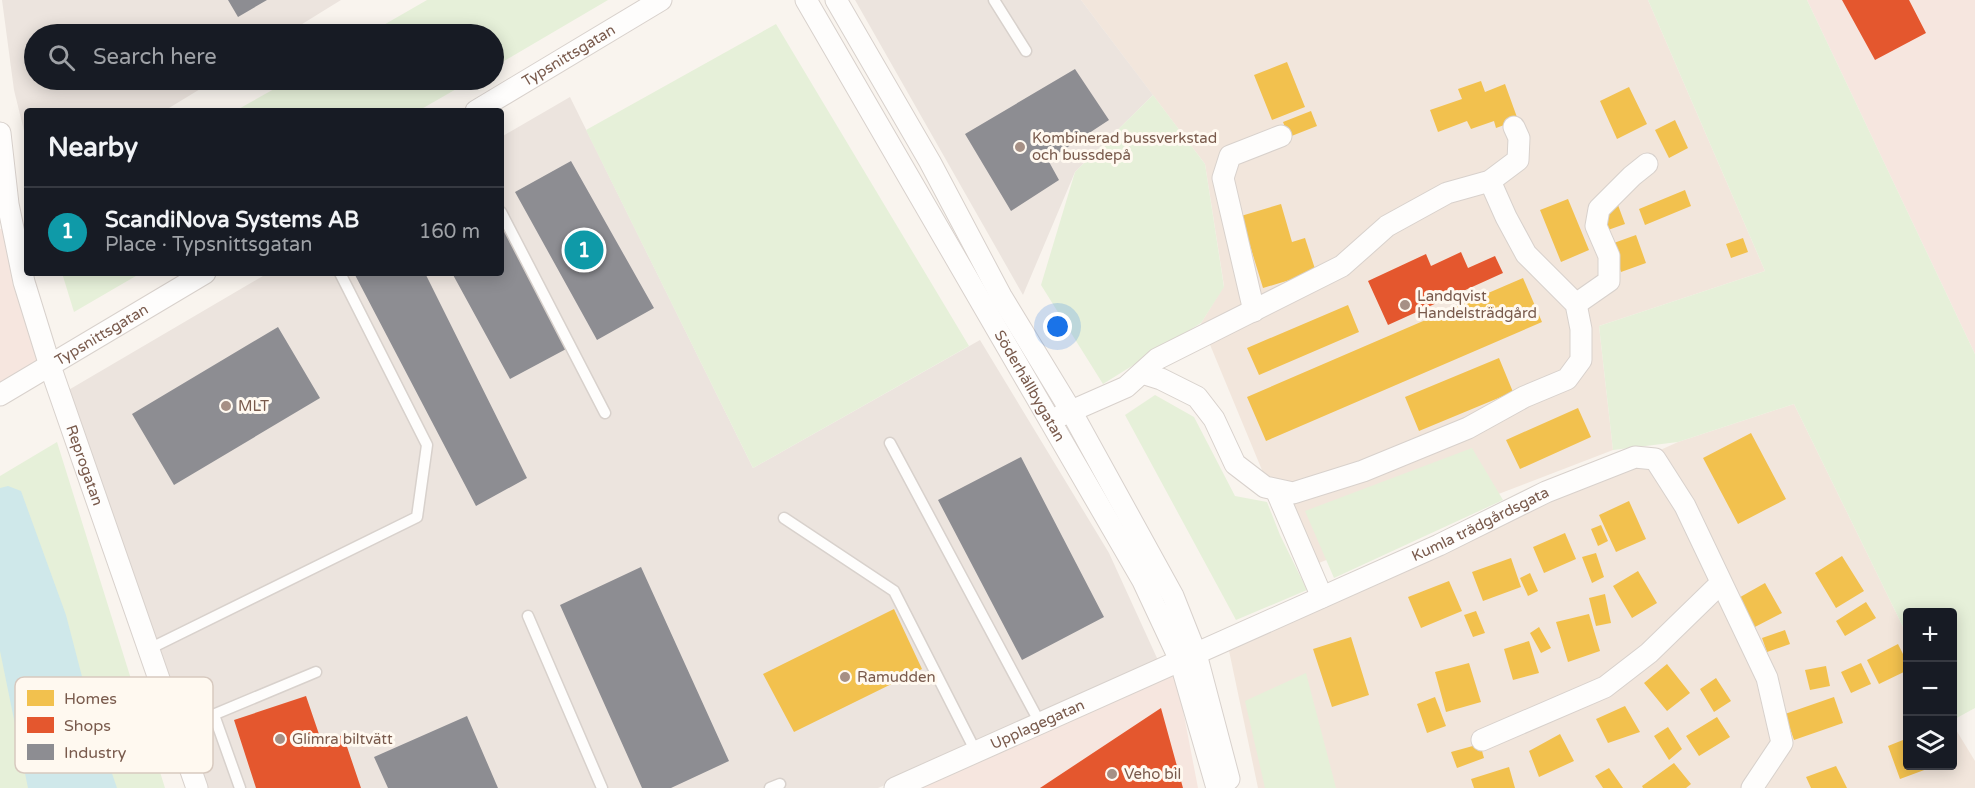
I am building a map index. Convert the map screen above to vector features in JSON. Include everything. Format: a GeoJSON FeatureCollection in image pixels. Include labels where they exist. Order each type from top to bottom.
{"type":"FeatureCollection","features":[{"type":"Feature","properties":{"kind":"street","name":"Typsnittsgatan"},"geometry":{"type":"LineString","coordinates":[[481,108],[661,0]]}},
{"type":"Feature","properties":{"kind":"street","name":"Söderhällbygatan"},"geometry":{"type":"LineString","coordinates":[[806,0],[995,329],[1051,419],[1188,657],[1232,788]]}},
{"type":"Feature","properties":{"kind":"street","name":"Söderhällbygatan"},"geometry":{"type":"LineString","coordinates":[[836,0],[930,162],[1001,296],[1071,411],[1173,596],[1217,788]]}},
{"type":"Feature","properties":{"kind":"street"},"geometry":{"type":"LineString","coordinates":[[1051,419],[1126,387],[1156,359],[1342,266],[1388,226],[1447,193],[1490,181],[1518,160],[1519,138],[1514,127]]}},
{"type":"Feature","properties":{"kind":"street","name":"Reprogatan"},"geometry":{"type":"LineString","coordinates":[[0,133],[8,204],[24,282],[50,366],[159,677]]}},
{"type":"Feature","properties":{"kind":"street"},"geometry":{"type":"LineString","coordinates":[[1254,311],[1223,178],[1230,156],[1281,136]]}},
{"type":"Feature","properties":{"kind":"street"},"geometry":{"type":"LineString","coordinates":[[1576,304],[1610,281],[1609,256],[1596,226],[1599,209],[1647,164]]}},
{"type":"Feature","properties":{"kind":"street"},"geometry":{"type":"LineString","coordinates":[[1142,373],[1197,396],[1214,419],[1235,464],[1265,487],[1293,493],[1363,471],[1468,428],[1524,397],[1567,379],[1581,360],[1581,329],[1576,304],[1526,254],[1490,181]]}},
{"type":"Feature","properties":{"kind":"street","name":"Typsnittsgatan"},"geometry":{"type":"LineString","coordinates":[[0,395],[200,276]]}},
{"type":"Feature","properties":{"kind":"street","name":"Kumla trädgårdsgata"},"geometry":{"type":"LineString","coordinates":[[1188,657],[1439,545],[1546,492],[1635,457],[1655,459],[1685,506],[1767,678],[1782,743],[1752,788]]}},
{"type":"Feature","properties":{"kind":"street"},"geometry":{"type":"LineString","coordinates":[[1276,490],[1322,597]]}},
{"type":"Feature","properties":{"kind":"street"},"geometry":{"type":"LineString","coordinates":[[1482,740],[1605,687],[1649,652],[1721,583]]}},
{"type":"Feature","properties":{"kind":"street","name":"Upplagegatan"},"geometry":{"type":"LineString","coordinates":[[895,788],[1188,657]]}},
{"type":"Feature","properties":{"kind":"street","name":"Reprogatan"},"geometry":{"type":"LineString","coordinates":[[192,773],[197,788]]}},
{"type":"Feature","properties":{"kind":"lane"},"geometry":{"type":"LineString","coordinates":[[994,0],[1026,51]]}},
{"type":"Feature","properties":{"kind":"lane"},"geometry":{"type":"LineString","coordinates":[[504,218],[605,413]]}},
{"type":"Feature","properties":{"kind":"lane"},"geometry":{"type":"LineString","coordinates":[[149,649],[417,517],[427,445],[342,276]]}},
{"type":"Feature","properties":{"kind":"lane"},"geometry":{"type":"LineString","coordinates":[[890,442],[1040,723]]}},
{"type":"Feature","properties":{"kind":"lane"},"geometry":{"type":"LineString","coordinates":[[784,518],[894,591],[976,752]]}},
{"type":"Feature","properties":{"kind":"lane"},"geometry":{"type":"LineString","coordinates":[[528,616],[602,788]]}},
{"type":"Feature","properties":{"kind":"lane"},"geometry":{"type":"LineString","coordinates":[[240,788],[214,715],[316,672]]}},
{"type":"Feature","properties":{"kind":"shaded area"},"geometry":{"type":"Polygon","coordinates":[[[2,0],[341,0],[302,24],[24,24],[24,90],[199,90],[169,108],[24,108],[24,131],[14,90],[2,0]]]}},
{"type":"Feature","properties":{"kind":"shaded area"},"geometry":{"type":"Polygon","coordinates":[[[855,0],[1081,0],[1153,95],[1075,172],[1023,295],[855,0]]]}},
{"type":"Feature","properties":{"kind":"shaded area"},"geometry":{"type":"Polygon","coordinates":[[[1081,0],[1648,0],[1765,271],[1599,326],[1613,450],[1303,569],[1201,323],[1224,286],[1205,164],[1081,0]]]}},
{"type":"Feature","properties":{"kind":"shaded area"},"geometry":{"type":"Polygon","coordinates":[[[1807,0],[1975,0],[1975,354],[1807,0]]]}},
{"type":"Feature","properties":{"kind":"shaded area"},"geometry":{"type":"Polygon","coordinates":[[[570,97],[753,468],[980,340],[1109,553],[1162,669],[878,788],[197,788],[192,773],[213,773],[213,677],[158,677],[60,395],[263,276],[504,276],[504,135],[570,97]]]}},
{"type":"Feature","properties":{"kind":"shaded area"},"geometry":{"type":"Polygon","coordinates":[[[13,227],[24,276],[26,276],[50,366],[0,395],[0,229],[13,227]]]}},
{"type":"Feature","properties":{"kind":"shaded area"},"geometry":{"type":"Polygon","coordinates":[[[1794,404],[1903,627],[1903,770],[1957,770],[1957,732],[1975,761],[1975,788],[1258,788],[1228,646],[1678,442],[1794,404]]]}},
{"type":"Feature","properties":{"kind":"shaded area"},"geometry":{"type":"Polygon","coordinates":[[[1172,653],[1198,788],[893,788],[1172,653]]]}},
{"type":"Feature","properties":{"kind":"green space"},"geometry":{"type":"Polygon","coordinates":[[[427,0],[608,0],[504,61],[504,24],[385,24],[427,0]]]}},
{"type":"Feature","properties":{"kind":"green space"},"geometry":{"type":"Polygon","coordinates":[[[1648,0],[1807,0],[1975,354],[1975,708],[1957,718],[1957,608],[1903,608],[1903,627],[1794,404],[1678,442],[1613,450],[1599,326],[1765,271],[1648,0]]]}},
{"type":"Feature","properties":{"kind":"green space"},"geometry":{"type":"Polygon","coordinates":[[[776,24],[969,346],[753,468],[586,130],[776,24]]]}},
{"type":"Feature","properties":{"kind":"green space"},"geometry":{"type":"Polygon","coordinates":[[[272,90],[455,90],[423,108],[240,108],[272,90]]]}},
{"type":"Feature","properties":{"kind":"green space"},"geometry":{"type":"Polygon","coordinates":[[[1153,95],[1205,164],[1224,287],[1201,323],[1103,384],[1041,285],[1075,172],[1153,95]]]}},
{"type":"Feature","properties":{"kind":"green space"},"geometry":{"type":"Polygon","coordinates":[[[63,276],[136,276],[74,312],[63,276]]]}},
{"type":"Feature","properties":{"kind":"green space"},"geometry":{"type":"Polygon","coordinates":[[[1155,395],[1194,417],[1235,496],[1267,502],[1280,535],[1307,590],[1236,620],[1125,415],[1155,395]]]}},
{"type":"Feature","properties":{"kind":"green space"},"geometry":{"type":"Polygon","coordinates":[[[57,442],[130,677],[15,677],[15,773],[160,773],[165,788],[0,788],[0,476],[57,442]]]}},
{"type":"Feature","properties":{"kind":"green space"},"geometry":{"type":"Polygon","coordinates":[[[1472,448],[1503,500],[1334,578],[1305,511],[1472,448]]]}},
{"type":"Feature","properties":{"kind":"green space"},"geometry":{"type":"Polygon","coordinates":[[[1306,673],[1336,788],[1265,788],[1245,701],[1306,673]]]}},
{"type":"Feature","properties":{"kind":"water"},"geometry":{"type":"Polygon","coordinates":[[[8,486],[21,491],[66,615],[82,677],[15,677],[15,724],[0,651],[0,488],[8,486]]]}},
{"type":"Feature","properties":{"kind":"water"},"geometry":{"type":"Polygon","coordinates":[[[25,773],[112,773],[117,788],[28,788],[25,773]]]}},
{"type":"Feature","properties":{"kind":"building: Homes"},"geometry":{"type":"Polygon","coordinates":[[[1287,62],[1305,107],[1272,120],[1254,75],[1287,62]]]}},
{"type":"Feature","properties":{"kind":"building: Homes"},"geometry":{"type":"Polygon","coordinates":[[[1481,81],[1485,92],[1505,84],[1518,120],[1496,128],[1494,121],[1471,129],[1467,121],[1438,132],[1430,110],[1462,99],[1458,89],[1481,81]]]}},
{"type":"Feature","properties":{"kind":"building: Homes"},"geometry":{"type":"Polygon","coordinates":[[[1629,87],[1647,124],[1617,139],[1600,101],[1629,87]]]}},
{"type":"Feature","properties":{"kind":"building: Homes"},"geometry":{"type":"Polygon","coordinates":[[[1311,111],[1317,126],[1289,137],[1283,122],[1311,111]]]}},
{"type":"Feature","properties":{"kind":"building: Homes"},"geometry":{"type":"Polygon","coordinates":[[[1675,120],[1688,148],[1669,158],[1655,130],[1675,120]]]}},
{"type":"Feature","properties":{"kind":"building: Homes"},"geometry":{"type":"Polygon","coordinates":[[[1685,190],[1691,206],[1645,225],[1639,209],[1685,190]]]}},
{"type":"Feature","properties":{"kind":"building: Homes"},"geometry":{"type":"Polygon","coordinates":[[[1568,199],[1589,250],[1561,262],[1540,210],[1568,199]]]}},
{"type":"Feature","properties":{"kind":"building: Homes"},"geometry":{"type":"Polygon","coordinates":[[[1281,204],[1292,242],[1305,238],[1316,272],[1263,288],[1241,216],[1281,204]]]}},
{"type":"Feature","properties":{"kind":"building: Homes"},"geometry":{"type":"Polygon","coordinates":[[[1618,205],[1625,224],[1608,230],[1602,211],[1618,205]]]}},
{"type":"Feature","properties":{"kind":"building: Homes"},"geometry":{"type":"Polygon","coordinates":[[[1636,235],[1646,263],[1621,272],[1611,244],[1636,235]]]}},
{"type":"Feature","properties":{"kind":"building: Homes"},"geometry":{"type":"Polygon","coordinates":[[[1743,238],[1748,252],[1731,258],[1726,244],[1743,238]]]}},
{"type":"Feature","properties":{"kind":"building: Homes"},"geometry":{"type":"Polygon","coordinates":[[[1523,278],[1542,322],[1266,441],[1247,397],[1523,278]]]}},
{"type":"Feature","properties":{"kind":"building: Homes"},"geometry":{"type":"Polygon","coordinates":[[[1348,305],[1359,332],[1259,375],[1247,348],[1348,305]]]}},
{"type":"Feature","properties":{"kind":"building: Homes"},"geometry":{"type":"Polygon","coordinates":[[[1499,358],[1513,392],[1419,431],[1405,397],[1499,358]]]}},
{"type":"Feature","properties":{"kind":"building: Homes"},"geometry":{"type":"Polygon","coordinates":[[[1578,408],[1591,437],[1520,469],[1506,440],[1578,408]]]}},
{"type":"Feature","properties":{"kind":"building: Homes"},"geometry":{"type":"Polygon","coordinates":[[[1751,433],[1786,499],[1738,524],[1703,458],[1751,433]]]}},
{"type":"Feature","properties":{"kind":"building: Homes"},"geometry":{"type":"Polygon","coordinates":[[[1629,501],[1646,539],[1616,552],[1599,515],[1629,501]]]}},
{"type":"Feature","properties":{"kind":"building: Homes"},"geometry":{"type":"Polygon","coordinates":[[[1601,525],[1608,541],[1598,546],[1591,529],[1601,525]]]}},
{"type":"Feature","properties":{"kind":"building: Homes"},"geometry":{"type":"Polygon","coordinates":[[[1565,533],[1576,559],[1544,573],[1533,547],[1565,533]]]}},
{"type":"Feature","properties":{"kind":"building: Homes"},"geometry":{"type":"Polygon","coordinates":[[[1596,553],[1604,577],[1592,583],[1582,557],[1596,553]]]}},
{"type":"Feature","properties":{"kind":"building: Homes"},"geometry":{"type":"Polygon","coordinates":[[[1842,556],[1864,591],[1836,608],[1815,573],[1842,556]]]}},
{"type":"Feature","properties":{"kind":"building: Homes"},"geometry":{"type":"Polygon","coordinates":[[[1511,558],[1521,587],[1483,601],[1472,572],[1511,558]]]}},
{"type":"Feature","properties":{"kind":"building: Homes"},"geometry":{"type":"Polygon","coordinates":[[[1638,571],[1657,603],[1632,618],[1613,586],[1638,571]]]}},
{"type":"Feature","properties":{"kind":"building: Homes"},"geometry":{"type":"Polygon","coordinates":[[[1530,573],[1538,591],[1528,596],[1520,578],[1530,573]]]}},
{"type":"Feature","properties":{"kind":"building: Homes"},"geometry":{"type":"Polygon","coordinates":[[[1449,581],[1462,611],[1421,628],[1408,597],[1449,581]]]}},
{"type":"Feature","properties":{"kind":"building: Homes"},"geometry":{"type":"Polygon","coordinates":[[[1765,583],[1782,613],[1751,629],[1735,600],[1765,583]]]}},
{"type":"Feature","properties":{"kind":"building: Homes"},"geometry":{"type":"Polygon","coordinates":[[[1605,594],[1611,623],[1596,626],[1589,598],[1605,594]]]}},
{"type":"Feature","properties":{"kind":"building: Homes"},"geometry":{"type":"Polygon","coordinates":[[[1866,602],[1876,618],[1845,636],[1836,621],[1866,602]]]}},
{"type":"Feature","properties":{"kind":"building: Homes"},"geometry":{"type":"Polygon","coordinates":[[[894,609],[922,669],[794,732],[763,674],[894,609]]]}},
{"type":"Feature","properties":{"kind":"building: Homes"},"geometry":{"type":"Polygon","coordinates":[[[1476,611],[1485,633],[1473,637],[1464,615],[1476,611]]]}},
{"type":"Feature","properties":{"kind":"building: Homes"},"geometry":{"type":"Polygon","coordinates":[[[1589,614],[1600,651],[1568,662],[1556,622],[1589,614]]]}},
{"type":"Feature","properties":{"kind":"building: Homes"},"geometry":{"type":"Polygon","coordinates":[[[1539,627],[1551,648],[1541,653],[1530,633],[1539,627]]]}},
{"type":"Feature","properties":{"kind":"building: Homes"},"geometry":{"type":"Polygon","coordinates":[[[1785,630],[1790,644],[1767,652],[1762,638],[1785,630]]]}},
{"type":"Feature","properties":{"kind":"building: Homes"},"geometry":{"type":"Polygon","coordinates":[[[1351,637],[1369,695],[1332,707],[1313,649],[1351,637]]]}},
{"type":"Feature","properties":{"kind":"building: Homes"},"geometry":{"type":"Polygon","coordinates":[[[1529,641],[1539,673],[1513,680],[1504,649],[1529,641]]]}},
{"type":"Feature","properties":{"kind":"building: Homes"},"geometry":{"type":"Polygon","coordinates":[[[1898,644],[1903,654],[1903,672],[1879,684],[1867,660],[1898,644]]]}},
{"type":"Feature","properties":{"kind":"building: Homes"},"geometry":{"type":"Polygon","coordinates":[[[1469,663],[1481,702],[1446,712],[1435,672],[1469,663]]]}},
{"type":"Feature","properties":{"kind":"building: Homes"},"geometry":{"type":"Polygon","coordinates":[[[1861,663],[1871,684],[1851,693],[1841,672],[1861,663]]]}},
{"type":"Feature","properties":{"kind":"building: Homes"},"geometry":{"type":"Polygon","coordinates":[[[1667,664],[1690,693],[1667,711],[1644,683],[1667,664]]]}},
{"type":"Feature","properties":{"kind":"building: Homes"},"geometry":{"type":"Polygon","coordinates":[[[1826,666],[1830,686],[1810,690],[1805,670],[1826,666]]]}},
{"type":"Feature","properties":{"kind":"building: Homes"},"geometry":{"type":"Polygon","coordinates":[[[1716,678],[1731,701],[1714,712],[1700,689],[1716,678]]]}},
{"type":"Feature","properties":{"kind":"building: Homes"},"geometry":{"type":"Polygon","coordinates":[[[1435,697],[1446,726],[1427,733],[1417,704],[1435,697]]]}},
{"type":"Feature","properties":{"kind":"building: Homes"},"geometry":{"type":"Polygon","coordinates":[[[1834,697],[1843,723],[1794,740],[1785,714],[1834,697]]]}},
{"type":"Feature","properties":{"kind":"building: Homes"},"geometry":{"type":"Polygon","coordinates":[[[1625,706],[1640,732],[1608,743],[1596,719],[1625,706]]]}},
{"type":"Feature","properties":{"kind":"building: Homes"},"geometry":{"type":"Polygon","coordinates":[[[1717,717],[1730,737],[1699,756],[1686,736],[1717,717]]]}},
{"type":"Feature","properties":{"kind":"building: Homes"},"geometry":{"type":"Polygon","coordinates":[[[1668,727],[1682,749],[1669,760],[1654,736],[1668,727]]]}},
{"type":"Feature","properties":{"kind":"building: Homes"},"geometry":{"type":"Polygon","coordinates":[[[1560,734],[1574,761],[1539,777],[1529,751],[1560,734]]]}},
{"type":"Feature","properties":{"kind":"building: Homes"},"geometry":{"type":"Polygon","coordinates":[[[1903,740],[1903,770],[1924,770],[1900,779],[1888,746],[1903,740]]]}},
{"type":"Feature","properties":{"kind":"building: Homes"},"geometry":{"type":"Polygon","coordinates":[[[1480,744],[1484,758],[1457,768],[1451,752],[1480,744]]]}},
{"type":"Feature","properties":{"kind":"building: Homes"},"geometry":{"type":"Polygon","coordinates":[[[1674,763],[1691,784],[1686,788],[1643,788],[1642,786],[1674,763]]]}},
{"type":"Feature","properties":{"kind":"building: Homes"},"geometry":{"type":"Polygon","coordinates":[[[1836,766],[1847,788],[1811,788],[1806,777],[1836,766]]]}},
{"type":"Feature","properties":{"kind":"building: Homes"},"geometry":{"type":"Polygon","coordinates":[[[1509,767],[1515,788],[1474,788],[1471,779],[1509,767]]]}},
{"type":"Feature","properties":{"kind":"building: Homes"},"geometry":{"type":"Polygon","coordinates":[[[1609,768],[1623,788],[1603,788],[1595,776],[1609,768]]]}},
{"type":"Feature","properties":{"kind":"building: Shops"},"geometry":{"type":"Polygon","coordinates":[[[1842,0],[1909,0],[1926,33],[1875,60],[1842,0]]]}},
{"type":"Feature","properties":{"kind":"building: Shops","name":"Landqvist Handelsträdgård"},"geometry":{"type":"Polygon","coordinates":[[[1461,252],[1468,268],[1495,256],[1503,273],[1388,325],[1368,281],[1426,254],[1431,266],[1461,252]]]}},
{"type":"Feature","properties":{"kind":"building: Shops","name":"Glimra biltvätt"},"geometry":{"type":"Polygon","coordinates":[[[306,696],[322,743],[343,735],[361,788],[256,788],[234,720],[306,696]]]}},
{"type":"Feature","properties":{"kind":"building: Shops"},"geometry":{"type":"Polygon","coordinates":[[[1161,708],[1183,788],[1040,788],[1161,708]]]}},
{"type":"Feature","properties":{"kind":"building: Industry"},"geometry":{"type":"Polygon","coordinates":[[[228,0],[267,0],[238,17],[228,0]]]}},
{"type":"Feature","properties":{"kind":"building: Industry","name":"Kombinerad bussverkstad och bussdepå"},"geometry":{"type":"Polygon","coordinates":[[[1075,69],[1109,120],[1048,160],[1059,180],[1011,211],[965,134],[1075,69]]]}},
{"type":"Feature","properties":{"kind":"building: Industry"},"geometry":{"type":"Polygon","coordinates":[[[571,161],[654,308],[597,340],[515,192],[571,161]]]}},
{"type":"Feature","properties":{"kind":"building: Industry"},"geometry":{"type":"Polygon","coordinates":[[[504,230],[568,348],[510,379],[454,276],[504,276],[504,230]]]}},
{"type":"Feature","properties":{"kind":"building: Industry"},"geometry":{"type":"Polygon","coordinates":[[[356,276],[426,276],[527,478],[476,506],[356,276]]]}},
{"type":"Feature","properties":{"kind":"building: Industry","name":"MLT"},"geometry":{"type":"Polygon","coordinates":[[[278,327],[320,398],[174,485],[132,414],[278,327]]]}},
{"type":"Feature","properties":{"kind":"building: Industry"},"geometry":{"type":"Polygon","coordinates":[[[1021,457],[1104,617],[1022,660],[938,500],[1021,457]]]}},
{"type":"Feature","properties":{"kind":"building: Industry"},"geometry":{"type":"Polygon","coordinates":[[[641,567],[729,761],[671,788],[642,788],[560,605],[641,567]]]}},
{"type":"Feature","properties":{"kind":"building: Industry"},"geometry":{"type":"Polygon","coordinates":[[[467,716],[498,788],[388,788],[374,757],[467,716]]]}},
{"type":"Feature","properties":{"kind":"place","name":"Kombinerad bussverkstad och bussdepå"},"geometry":{"type":"Point","coordinates":[1020,147]}},
{"type":"Feature","properties":{"kind":"place","name":"ScandiNova Systems AB"},"geometry":{"type":"Point","coordinates":[584,250]}},
{"type":"Feature","properties":{"kind":"place","name":"Landqvist Handelsträdgård"},"geometry":{"type":"Point","coordinates":[1405,305]}},
{"type":"Feature","properties":{"kind":"place","name":"MLT"},"geometry":{"type":"Point","coordinates":[226,406]}},
{"type":"Feature","properties":{"kind":"place","name":"Ramudden"},"geometry":{"type":"Point","coordinates":[845,677]}},
{"type":"Feature","properties":{"kind":"place","name":"Glimra biltvätt"},"geometry":{"type":"Point","coordinates":[280,739]}},
{"type":"Feature","properties":{"kind":"place","name":"Veho bil"},"geometry":{"type":"Point","coordinates":[1112,774]}}]}
